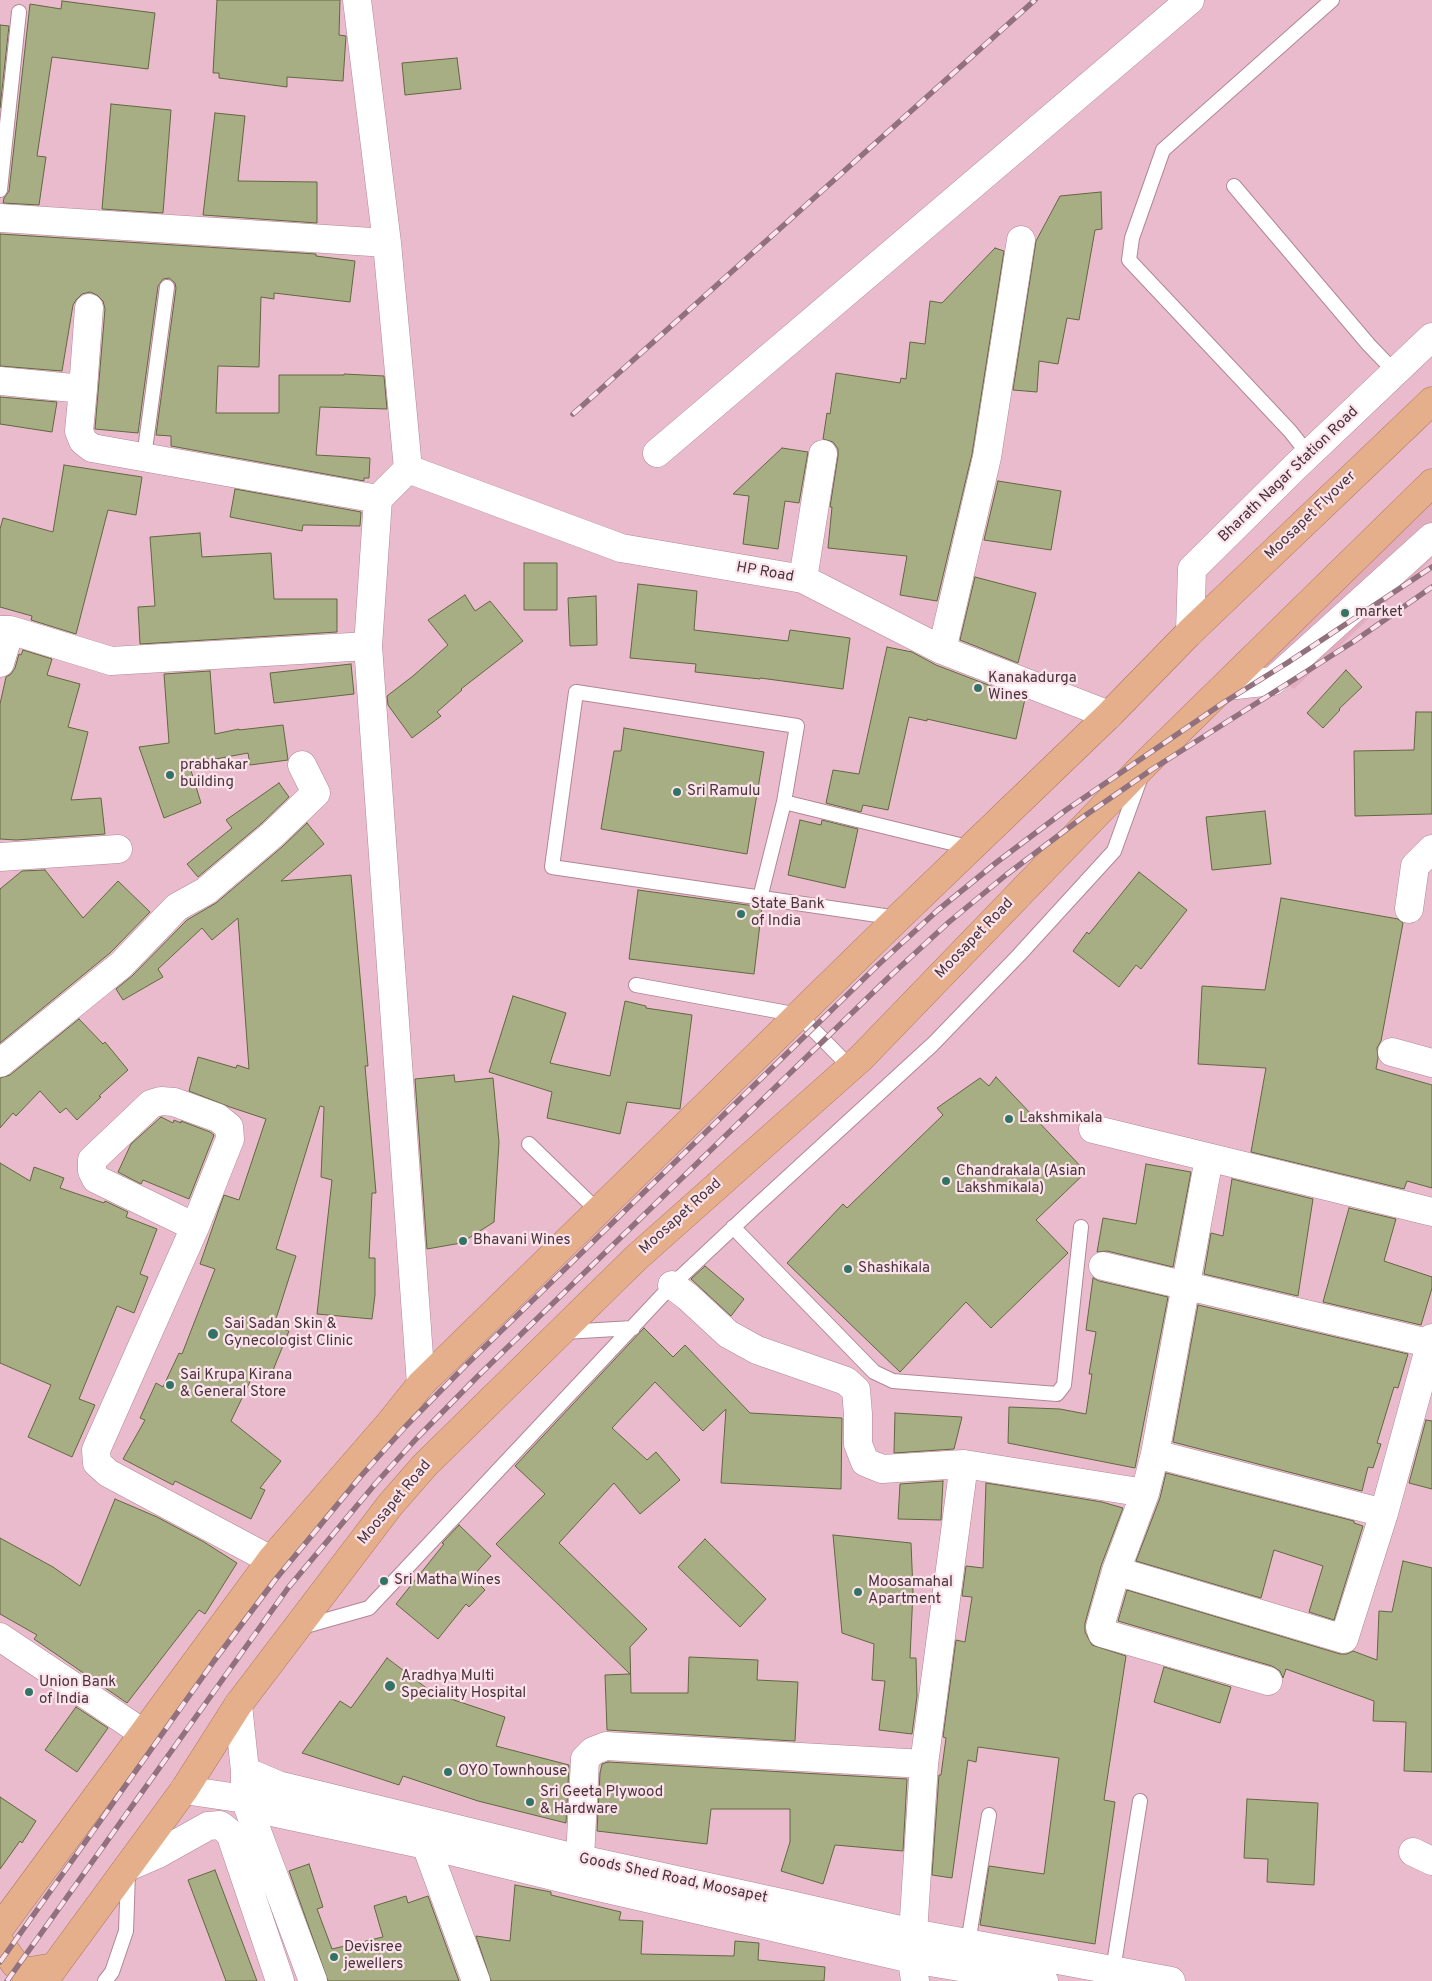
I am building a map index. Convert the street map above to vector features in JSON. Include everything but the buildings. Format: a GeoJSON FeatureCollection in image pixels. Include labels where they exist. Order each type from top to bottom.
{"type":"FeatureCollection","features":[{"type":"Feature","properties":{"kind":"highway","name":"Moosapet Flyover"},"geometry":{"type":"LineString","coordinates":[[1190,632],[1432,401]]}},
{"type":"Feature","properties":{"kind":"highway"},"geometry":{"type":"LineString","coordinates":[[1226,686],[1432,484]]}},
{"type":"Feature","properties":{"kind":"highway"},"geometry":{"type":"LineString","coordinates":[[0,1928],[271,1560],[389,1424],[421,1384],[898,918],[1109,715],[1190,632]]}},
{"type":"Feature","properties":{"kind":"highway","name":"Moosapet Road"},"geometry":{"type":"LineString","coordinates":[[49,1974],[184,1790],[238,1705],[390,1505],[424,1465],[636,1258],[850,1067],[1145,764],[1226,686]]}},
{"type":"Feature","properties":{"kind":"highway"},"geometry":{"type":"LineString","coordinates":[[0,1944],[15,1964],[24,1972],[49,1974]]}},
{"type":"Feature","properties":{"kind":"street"},"geometry":{"type":"LineString","coordinates":[[357,0],[387,244],[408,469],[378,499],[368,646],[421,1384]]}},
{"type":"Feature","properties":{"kind":"street"},"geometry":{"type":"LineString","coordinates":[[657,453],[1190,0]]}},
{"type":"Feature","properties":{"kind":"street"},"geometry":{"type":"LineString","coordinates":[[0,218],[387,244]]}},
{"type":"Feature","properties":{"kind":"street"},"geometry":{"type":"LineString","coordinates":[[942,650],[987,457],[1021,240]]}},
{"type":"Feature","properties":{"kind":"street"},"geometry":{"type":"LineString","coordinates":[[89,308],[79,431],[83,441],[92,448],[378,499]]}},
{"type":"Feature","properties":{"kind":"street","name":"Bharath Nagar Station Road"},"geometry":{"type":"LineString","coordinates":[[1190,632],[1192,569],[1432,337]]}},
{"type":"Feature","properties":{"kind":"street"},"geometry":{"type":"LineString","coordinates":[[0,380],[83,389]]}},
{"type":"Feature","properties":{"kind":"street"},"geometry":{"type":"LineString","coordinates":[[803,579],[823,454]]}},
{"type":"Feature","properties":{"kind":"street","name":"HP Road"},"geometry":{"type":"LineString","coordinates":[[408,469],[621,548],[803,579],[942,650],[1109,715]]}},
{"type":"Feature","properties":{"kind":"street"},"geometry":{"type":"LineString","coordinates":[[1226,686],[1273,681],[1432,536]]}},
{"type":"Feature","properties":{"kind":"street"},"geometry":{"type":"LineString","coordinates":[[0,663],[5,630],[111,661],[368,646]]}},
{"type":"Feature","properties":{"kind":"street"},"geometry":{"type":"LineString","coordinates":[[0,1063],[121,964],[177,907],[206,892],[316,793],[302,765]]}},
{"type":"Feature","properties":{"kind":"street"},"geometry":{"type":"LineString","coordinates":[[0,857],[118,849]]}},
{"type":"Feature","properties":{"kind":"street"},"geometry":{"type":"LineString","coordinates":[[1409,909],[1414,866],[1432,849]]}},
{"type":"Feature","properties":{"kind":"street"},"geometry":{"type":"LineString","coordinates":[[1392,1052],[1432,1063]]}},
{"type":"Feature","properties":{"kind":"street"},"geometry":{"type":"LineString","coordinates":[[194,1227],[96,1179],[92,1171],[92,1160],[151,1104],[161,1101],[174,1102],[218,1118],[229,1127],[230,1139],[194,1227],[96,1450],[98,1463],[108,1473],[271,1560]]}},
{"type":"Feature","properties":{"kind":"street"},"geometry":{"type":"LineString","coordinates":[[1093,1129],[1432,1212]]}},
{"type":"Feature","properties":{"kind":"street"},"geometry":{"type":"LineString","coordinates":[[1209,1158],[1155,1454],[1145,1493],[1116,1571],[1100,1627],[1102,1633],[1268,1681]]}},
{"type":"Feature","properties":{"kind":"street"},"geometry":{"type":"LineString","coordinates":[[1103,1266],[1432,1342],[1384,1513],[1344,1639],[1116,1571]]}},
{"type":"Feature","properties":{"kind":"street"},"geometry":{"type":"LineString","coordinates":[[672,1285],[688,1297],[728,1334],[757,1350],[846,1381],[856,1390],[858,1444],[865,1462],[882,1469],[964,1464],[1145,1493]]}},
{"type":"Feature","properties":{"kind":"street"},"geometry":{"type":"LineString","coordinates":[[1155,1454],[1384,1513]]}},
{"type":"Feature","properties":{"kind":"street"},"geometry":{"type":"LineString","coordinates":[[913,1958],[924,1764],[964,1464]]}},
{"type":"Feature","properties":{"kind":"street"},"geometry":{"type":"LineString","coordinates":[[0,1637],[143,1733]]}},
{"type":"Feature","properties":{"kind":"street"},"geometry":{"type":"LineString","coordinates":[[238,1705],[245,1771],[245,1799],[314,1981]]}},
{"type":"Feature","properties":{"kind":"street"},"geometry":{"type":"LineString","coordinates":[[580,1860],[584,1759],[593,1751],[606,1746],[924,1764]]}},
{"type":"Feature","properties":{"kind":"street","name":"Goods Shed Road, Moosapet"},"geometry":{"type":"LineString","coordinates":[[245,1771],[278,1785],[580,1860],[786,1904],[913,1958],[968,1944],[1171,1981]]}},
{"type":"Feature","properties":{"kind":"street"},"geometry":{"type":"LineString","coordinates":[[272,1812],[269,1804],[270,1796],[278,1785]]}},
{"type":"Feature","properties":{"kind":"street","name":"Goods Shed Road, Moosapet"},"geometry":{"type":"LineString","coordinates":[[184,1790],[245,1799],[272,1812],[426,1845],[585,1884],[913,1958],[1044,1981]]}},
{"type":"Feature","properties":{"kind":"street"},"geometry":{"type":"LineString","coordinates":[[128,1867],[156,1855],[208,1826],[220,1825],[230,1832],[280,1981]]}},
{"type":"Feature","properties":{"kind":"street"},"geometry":{"type":"LineString","coordinates":[[426,1845],[476,1981]]}},
{"type":"Feature","properties":{"kind":"lane"},"geometry":{"type":"LineString","coordinates":[[1309,455],[1290,431],[1130,260],[1132,238],[1163,150],[1332,0]]}},
{"type":"Feature","properties":{"kind":"lane"},"geometry":{"type":"LineString","coordinates":[[0,190],[19,12]]}},
{"type":"Feature","properties":{"kind":"lane"},"geometry":{"type":"LineString","coordinates":[[1234,186],[1369,345],[1395,372]]}},
{"type":"Feature","properties":{"kind":"lane"},"geometry":{"type":"LineString","coordinates":[[144,457],[167,287]]}},
{"type":"Feature","properties":{"kind":"lane"},"geometry":{"type":"LineString","coordinates":[[760,898],[784,802],[797,726],[576,692],[552,867],[760,898],[898,918]]}},
{"type":"Feature","properties":{"kind":"lane"},"geometry":{"type":"LineString","coordinates":[[297,1628],[369,1608],[672,1285],[933,1044],[1019,955],[1114,851],[1145,764]]}},
{"type":"Feature","properties":{"kind":"lane"},"geometry":{"type":"LineString","coordinates":[[784,802],[972,848]]}},
{"type":"Feature","properties":{"kind":"lane"},"geometry":{"type":"LineString","coordinates":[[636,985],[799,1015],[850,1067]]}},
{"type":"Feature","properties":{"kind":"lane"},"geometry":{"type":"LineString","coordinates":[[529,1144],[598,1211]]}},
{"type":"Feature","properties":{"kind":"lane"},"geometry":{"type":"LineString","coordinates":[[733,1227],[874,1372],[893,1381],[1058,1394],[1064,1385],[1081,1227]]}},
{"type":"Feature","properties":{"kind":"lane"},"geometry":{"type":"LineString","coordinates":[[562,1332],[633,1328]]}},
{"type":"Feature","properties":{"kind":"lane"},"geometry":{"type":"LineString","coordinates":[[1113,1970],[1140,1801]]}},
{"type":"Feature","properties":{"kind":"lane"},"geometry":{"type":"LineString","coordinates":[[968,1944],[989,1815]]}},
{"type":"Feature","properties":{"kind":"lane"},"geometry":{"type":"LineString","coordinates":[[105,1981],[112,1972],[126,1931],[128,1867]]}},
{"type":"Feature","properties":{"kind":"shaded area","name":"market"},"geometry":{"type":"Polygon","coordinates":[[[1432,502],[1432,559],[1294,689],[1259,667],[1432,502]]]}},
{"type":"Feature","properties":{"kind":"railway"},"geometry":{"type":"LineString","coordinates":[[573,414],[1035,0]]}},
{"type":"Feature","properties":{"kind":"railway"},"geometry":{"type":"LineString","coordinates":[[0,1962],[214,1661],[275,1580],[361,1476],[405,1427],[466,1365],[879,964],[938,910],[997,862],[1066,810],[1223,703],[1432,567]]}},
{"type":"Feature","properties":{"kind":"railway"},"geometry":{"type":"LineString","coordinates":[[7,1981],[288,1588],[376,1483],[477,1377],[888,978],[949,922],[1006,875],[1083,817],[1151,770],[1353,642],[1432,587]]}},
{"type":"Feature","properties":{"kind":"place","name":"market"},"geometry":{"type":"Point","coordinates":[1345,613]}},
{"type":"Feature","properties":{"kind":"place","name":"Kanakadurga Wines"},"geometry":{"type":"Point","coordinates":[978,688]}},
{"type":"Feature","properties":{"kind":"place","name":"prabhakar building"},"geometry":{"type":"Point","coordinates":[170,775]}},
{"type":"Feature","properties":{"kind":"place","name":"Sri Ramulu"},"geometry":{"type":"Point","coordinates":[677,792]}},
{"type":"Feature","properties":{"kind":"place","name":"State Bank of India"},"geometry":{"type":"Point","coordinates":[741,914]}},
{"type":"Feature","properties":{"kind":"place","name":"Lakshmikala"},"geometry":{"type":"Point","coordinates":[1009,1119]}},
{"type":"Feature","properties":{"kind":"place","name":"Chandrakala (Asian Lakshmikala)"},"geometry":{"type":"Point","coordinates":[946,1181]}},
{"type":"Feature","properties":{"kind":"place","name":"Bhavani Wines"},"geometry":{"type":"Point","coordinates":[463,1241]}},
{"type":"Feature","properties":{"kind":"place","name":"Shashikala"},"geometry":{"type":"Point","coordinates":[848,1269]}},
{"type":"Feature","properties":{"kind":"place","name":"Sai Sadan Skin & Gynecologist Clinic"},"geometry":{"type":"Point","coordinates":[213,1334]}},
{"type":"Feature","properties":{"kind":"place","name":"Sai Krupa Kirana & General Store"},"geometry":{"type":"Point","coordinates":[170,1385]}},
{"type":"Feature","properties":{"kind":"place","name":"Sri Matha Wines"},"geometry":{"type":"Point","coordinates":[384,1581]}},
{"type":"Feature","properties":{"kind":"place","name":"Moosamahal Apartment"},"geometry":{"type":"Point","coordinates":[858,1592]}},
{"type":"Feature","properties":{"kind":"place","name":"Aradhya Multi Speciality Hospital"},"geometry":{"type":"Point","coordinates":[390,1686]}},
{"type":"Feature","properties":{"kind":"place","name":"Union Bank of India"},"geometry":{"type":"Point","coordinates":[29,1692]}},
{"type":"Feature","properties":{"kind":"place","name":"OYO Townhouse"},"geometry":{"type":"Point","coordinates":[448,1772]}},
{"type":"Feature","properties":{"kind":"place","name":"Sri Geeta Plywood & Hardware"},"geometry":{"type":"Point","coordinates":[530,1802]}},
{"type":"Feature","properties":{"kind":"place","name":"Devisree jewellers"},"geometry":{"type":"Point","coordinates":[334,1957]}}]}
